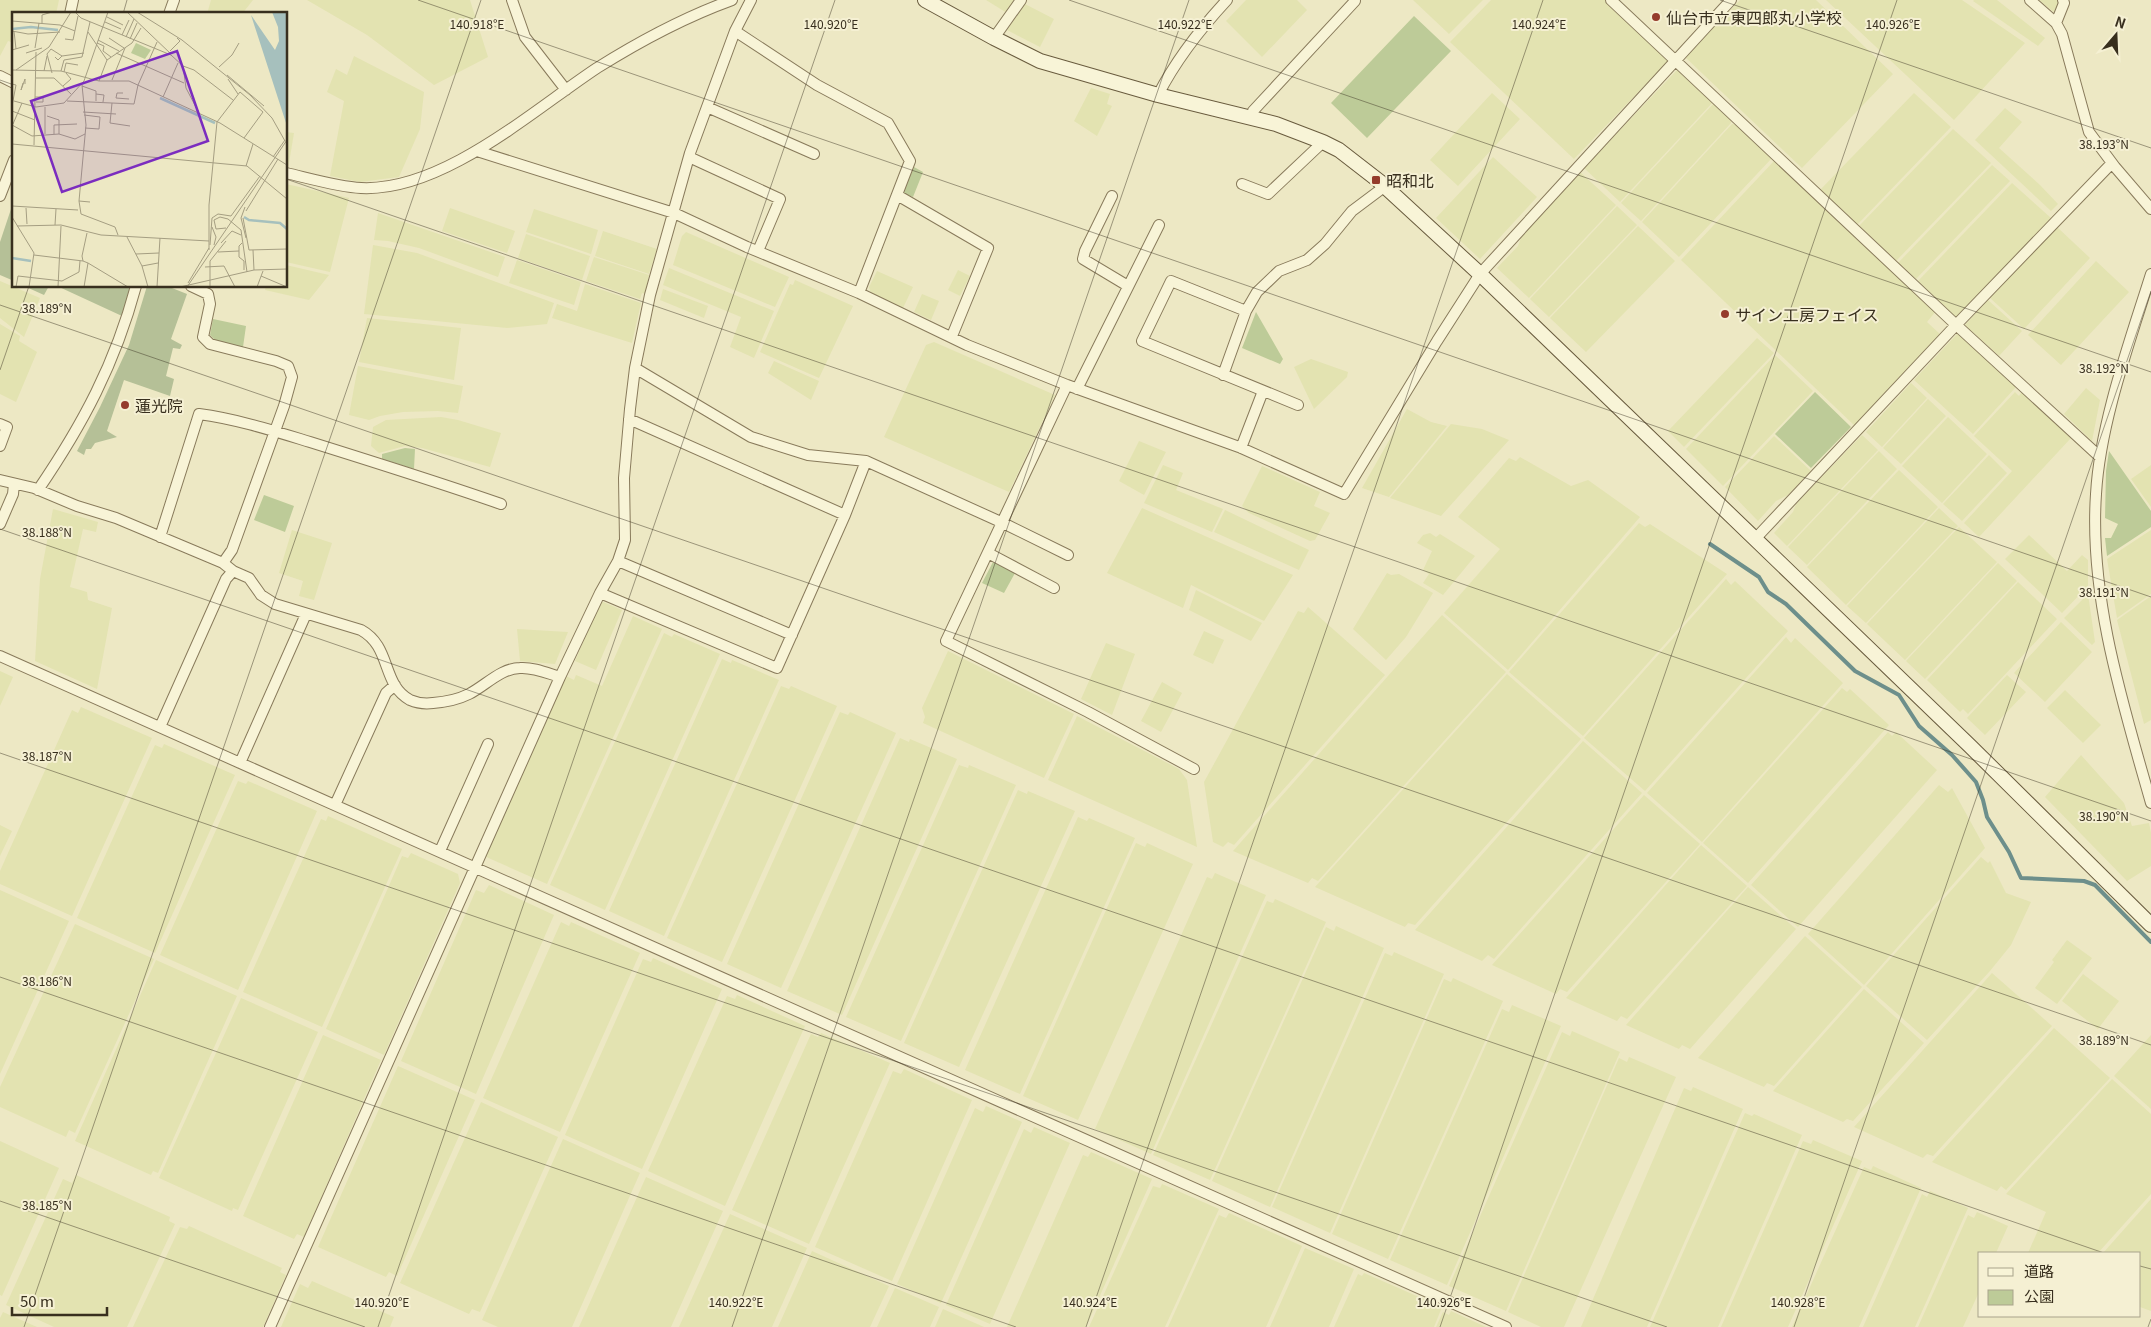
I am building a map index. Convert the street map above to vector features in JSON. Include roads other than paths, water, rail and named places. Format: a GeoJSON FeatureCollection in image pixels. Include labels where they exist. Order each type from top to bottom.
{"type":"FeatureCollection","features":[{"type":"Feature","properties":{"kind":"street"},"geometry":{"type":"LineString","coordinates":[[170,12],[174,0]]}},
{"type":"Feature","properties":{"kind":"street"},"geometry":{"type":"LineString","coordinates":[[512,0],[525,37],[566,90]]}},
{"type":"Feature","properties":{"kind":"street"},"geometry":{"type":"LineString","coordinates":[[288,173],[360,188],[393,185],[433,173],[477,151],[566,90],[647,38],[732,0]]}},
{"type":"Feature","properties":{"kind":"street"},"geometry":{"type":"LineString","coordinates":[[270,1327],[560,678],[600,593],[618,561],[625,540],[624,478],[635,368],[650,295],[690,157],[707,106],[736,31],[751,0]]}},
{"type":"Feature","properties":{"kind":"street"},"geometry":{"type":"LineString","coordinates":[[925,0],[994,38],[1040,60],[1158,95],[1251,117],[1292,129],[1339,150],[1384,187],[1480,274],[1970,746],[2151,925]]}},
{"type":"Feature","properties":{"kind":"street"},"geometry":{"type":"LineString","coordinates":[[994,38],[1021,0]]}},
{"type":"Feature","properties":{"kind":"street"},"geometry":{"type":"LineString","coordinates":[[1158,95],[1168,75],[1196,36],[1228,0]]}},
{"type":"Feature","properties":{"kind":"street"},"geometry":{"type":"LineString","coordinates":[[1611,0],[1676,59],[1956,325],[2100,457]]}},
{"type":"Feature","properties":{"kind":"street"},"geometry":{"type":"LineString","coordinates":[[477,151],[674,213],[758,251],[859,293],[952,336],[967,345],[1077,389],[1241,448],[1344,494],[1480,274],[1732,0]]}},
{"type":"Feature","properties":{"kind":"street"},"geometry":{"type":"LineString","coordinates":[[2030,0],[2056,22],[2062,34],[2089,132],[2112,163],[2151,209]]}},
{"type":"Feature","properties":{"kind":"street"},"geometry":{"type":"LineString","coordinates":[[2056,22],[2064,3],[2063,0]]}},
{"type":"Feature","properties":{"kind":"street"},"geometry":{"type":"LineString","coordinates":[[1251,117],[1253,111],[1355,1]]}},
{"type":"Feature","properties":{"kind":"street"},"geometry":{"type":"LineString","coordinates":[[736,31],[818,85],[888,123],[910,161],[859,293]]}},
{"type":"Feature","properties":{"kind":"street"},"geometry":{"type":"LineString","coordinates":[[0,76],[12,82]]}},
{"type":"Feature","properties":{"kind":"street"},"geometry":{"type":"LineString","coordinates":[[707,106],[814,154]]}},
{"type":"Feature","properties":{"kind":"street"},"geometry":{"type":"LineString","coordinates":[[1242,184],[1268,194],[1322,142]]}},
{"type":"Feature","properties":{"kind":"street"},"geometry":{"type":"LineString","coordinates":[[690,157],[780,198],[758,251]]}},
{"type":"Feature","properties":{"kind":"street"},"geometry":{"type":"LineString","coordinates":[[1755,539],[1956,325],[2112,163]]}},
{"type":"Feature","properties":{"kind":"street"},"geometry":{"type":"LineString","coordinates":[[1,190],[12,165]]}},
{"type":"Feature","properties":{"kind":"street"},"geometry":{"type":"LineString","coordinates":[[1223,375],[1246,311],[1257,292],[1279,271],[1307,260],[1325,244],[1352,211],[1384,187]]}},
{"type":"Feature","properties":{"kind":"street"},"geometry":{"type":"LineString","coordinates":[[897,195],[988,248],[952,336]]}},
{"type":"Feature","properties":{"kind":"street"},"geometry":{"type":"LineString","coordinates":[[1112,196],[1085,251],[1083,259],[1128,286]]}},
{"type":"Feature","properties":{"kind":"street"},"geometry":{"type":"LineString","coordinates":[[1077,389],[1158,225]]}},
{"type":"Feature","properties":{"kind":"street"},"geometry":{"type":"LineString","coordinates":[[2151,274],[2121,372],[2100,457],[2095,525],[2098,572],[2115,668],[2151,803]]}},
{"type":"Feature","properties":{"kind":"street"},"geometry":{"type":"LineString","coordinates":[[1246,311],[1171,281],[1142,341],[1298,405]]}},
{"type":"Feature","properties":{"kind":"street"},"geometry":{"type":"LineString","coordinates":[[38,490],[74,435],[106,374],[118,346],[135,288]]}},
{"type":"Feature","properties":{"kind":"street"},"geometry":{"type":"LineString","coordinates":[[195,288],[208,294],[210,304],[203,337],[210,344],[276,361],[288,366],[292,377],[232,550],[223,563]]}},
{"type":"Feature","properties":{"kind":"street"},"geometry":{"type":"LineString","coordinates":[[635,368],[751,437],[808,455],[866,461],[1003,523],[1068,555]]}},
{"type":"Feature","properties":{"kind":"street"},"geometry":{"type":"LineString","coordinates":[[1067,385],[946,640],[1088,712],[1194,769]]}},
{"type":"Feature","properties":{"kind":"street"},"geometry":{"type":"LineString","coordinates":[[1241,448],[1263,391]]}},
{"type":"Feature","properties":{"kind":"street"},"geometry":{"type":"LineString","coordinates":[[160,537],[199,414],[217,416],[274,432],[401,470],[501,504]]}},
{"type":"Feature","properties":{"kind":"street"},"geometry":{"type":"LineString","coordinates":[[630,419],[845,515]]}},
{"type":"Feature","properties":{"kind":"street"},"geometry":{"type":"LineString","coordinates":[[0,424],[7,426],[0,446]]}},
{"type":"Feature","properties":{"kind":"street"},"geometry":{"type":"LineString","coordinates":[[600,593],[777,668],[845,515],[866,461]]}},
{"type":"Feature","properties":{"kind":"street"},"geometry":{"type":"LineString","coordinates":[[0,480],[38,490],[78,506],[116,518],[223,563],[233,571],[249,578],[261,595],[275,604],[361,630],[373,636],[395,685],[401,693],[412,701],[425,704],[450,702],[470,694],[504,672],[518,668],[536,670],[560,678]]}},
{"type":"Feature","properties":{"kind":"street"},"geometry":{"type":"LineString","coordinates":[[0,524],[13,494],[14,484]]}},
{"type":"Feature","properties":{"kind":"street"},"geometry":{"type":"LineString","coordinates":[[988,553],[1054,588]]}},
{"type":"Feature","properties":{"kind":"street"},"geometry":{"type":"LineString","coordinates":[[618,561],[792,635]]}},
{"type":"Feature","properties":{"kind":"street"},"geometry":{"type":"LineString","coordinates":[[160,727],[226,579],[233,571]]}},
{"type":"Feature","properties":{"kind":"street"},"geometry":{"type":"LineString","coordinates":[[240,763],[306,614]]}},
{"type":"Feature","properties":{"kind":"street"},"geometry":{"type":"LineString","coordinates":[[0,656],[1506,1327]]}},
{"type":"Feature","properties":{"kind":"street"},"geometry":{"type":"LineString","coordinates":[[335,805],[386,693],[395,685]]}},
{"type":"Feature","properties":{"kind":"street"},"geometry":{"type":"LineString","coordinates":[[440,851],[488,744]]}},
{"type":"Feature","properties":{"kind":"waterway"},"geometry":{"type":"LineString","coordinates":[[1710,544],[1759,577],[1768,592],[1786,604],[1855,671],[1899,695],[1919,726],[1952,755],[1976,782],[1987,817],[2009,852],[2021,878],[2084,881],[2095,885],[2151,942]]}},
{"type":"Feature","properties":{"kind":"place","name":"仙台市立東四郎丸小学校"},"geometry":{"type":"Point","coordinates":[1656,17]}},
{"type":"Feature","properties":{"kind":"place","name":"昭和北"},"geometry":{"type":"Point","coordinates":[1376,180]}},
{"type":"Feature","properties":{"kind":"place","name":"サイン工房フェイス"},"geometry":{"type":"Point","coordinates":[1725,314]}},
{"type":"Feature","properties":{"kind":"place","name":"蓮光院"},"geometry":{"type":"Point","coordinates":[125,405]}}]}
